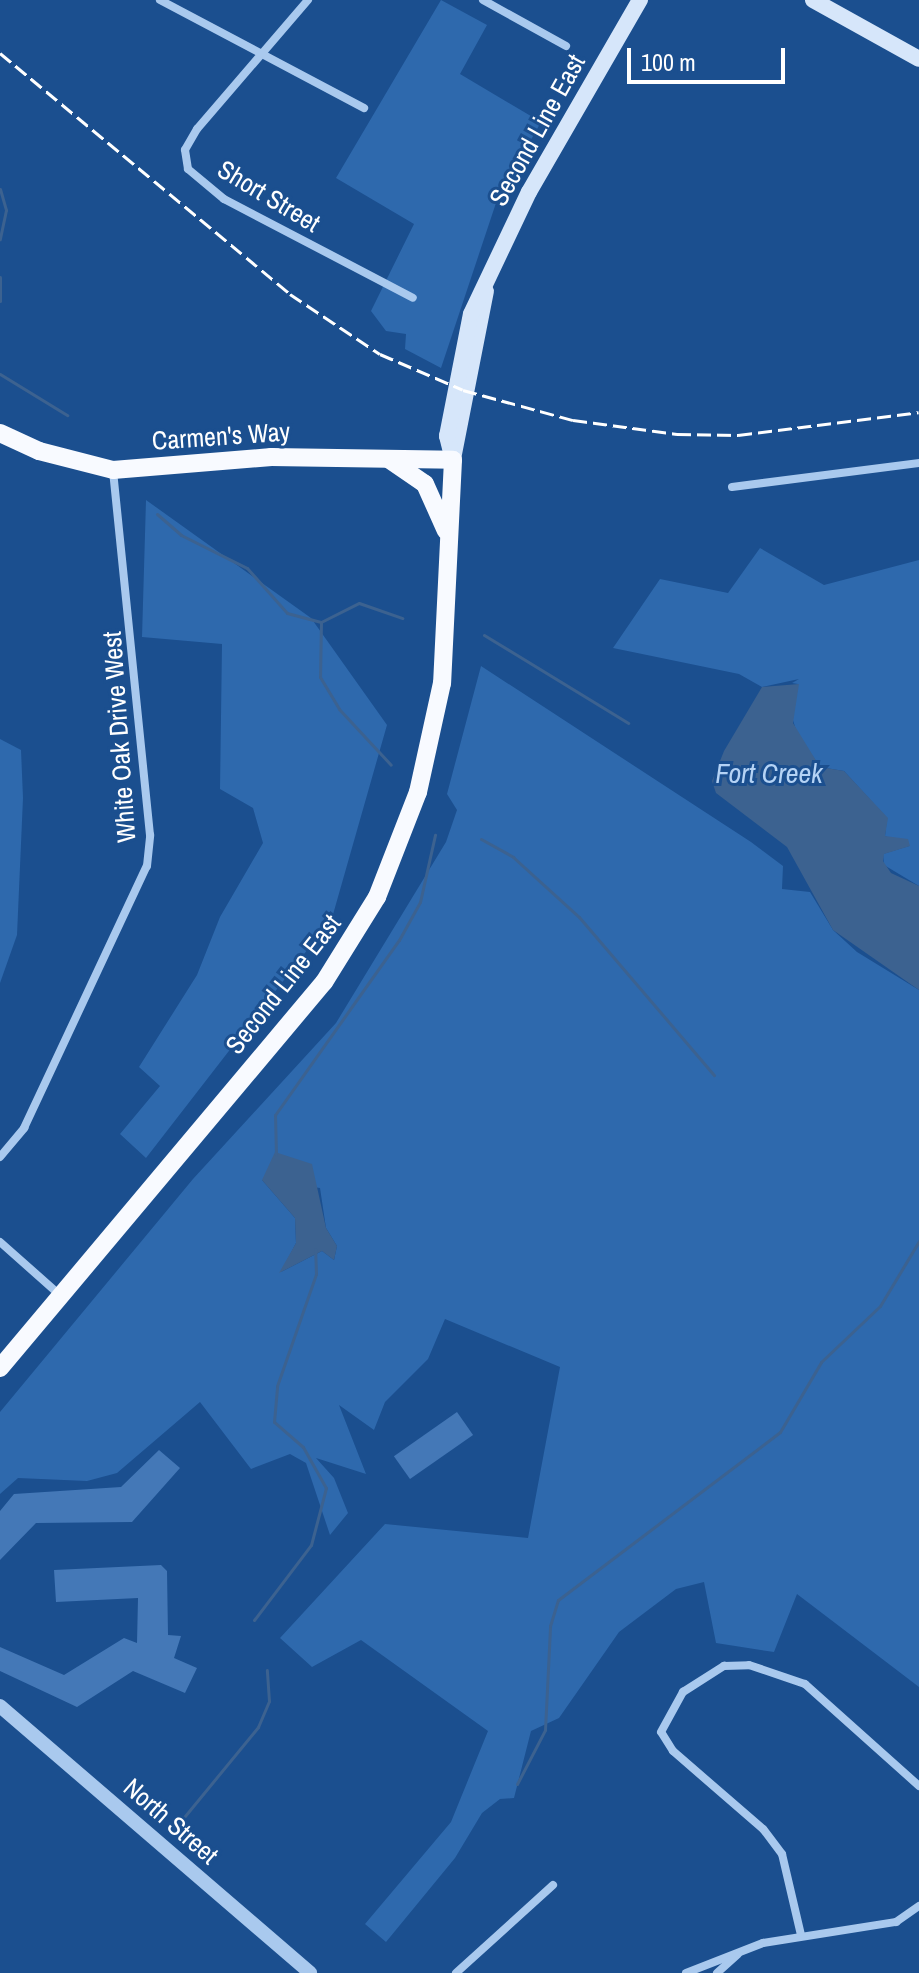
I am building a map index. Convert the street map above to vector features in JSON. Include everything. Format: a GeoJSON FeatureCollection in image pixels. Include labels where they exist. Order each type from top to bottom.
{"type":"FeatureCollection","features":[{"type":"Feature","properties":{"kind":"highway","name":"Carmen's Way"},"geometry":{"type":"LineString","coordinates":[[0,433],[39,451],[113,470],[380,456],[453,460]]}},
{"type":"Feature","properties":{"kind":"highway"},"geometry":{"type":"LineString","coordinates":[[380,456],[425,484],[448,537]]}},
{"type":"Feature","properties":{"kind":"highway","name":"Second Line East"},"geometry":{"type":"LineString","coordinates":[[0,1368],[324,982],[377,897],[409,820],[431,740],[446,639],[453,460]]}},
{"type":"Feature","properties":{"kind":"main road","name":"Second Line East"},"geometry":{"type":"LineString","coordinates":[[453,460],[487,289],[529,192],[640,0]]}},
{"type":"Feature","properties":{"kind":"main road"},"geometry":{"type":"LineString","coordinates":[[813,0],[919,59]]}},
{"type":"Feature","properties":{"kind":"street"},"geometry":{"type":"LineString","coordinates":[[160,0],[364,108]]}},
{"type":"Feature","properties":{"kind":"street","name":"Short Street"},"geometry":{"type":"LineString","coordinates":[[308,0],[197,129],[185,150],[188,169],[224,199],[413,298]]}},
{"type":"Feature","properties":{"kind":"street"},"geometry":{"type":"LineString","coordinates":[[483,0],[566,46]]}},
{"type":"Feature","properties":{"kind":"street"},"geometry":{"type":"LineString","coordinates":[[732,487],[919,463]]}},
{"type":"Feature","properties":{"kind":"street","name":"White Oak Drive West"},"geometry":{"type":"LineString","coordinates":[[0,1157],[24,1128],[147,866],[150,835],[113,470]]}},
{"type":"Feature","properties":{"kind":"street"},"geometry":{"type":"LineString","coordinates":[[0,1242],[61,1296]]}},
{"type":"Feature","properties":{"kind":"street"},"geometry":{"type":"LineString","coordinates":[[801,1935],[782,1854],[763,1829],[673,1751],[661,1732],[683,1692],[724,1666],[749,1665],[805,1684],[919,1786]]}},
{"type":"Feature","properties":{"kind":"street","name":"North Street"},"geometry":{"type":"LineString","coordinates":[[0,1706],[310,1973]]}},
{"type":"Feature","properties":{"kind":"street"},"geometry":{"type":"LineString","coordinates":[[456,1973],[553,1885]]}},
{"type":"Feature","properties":{"kind":"street"},"geometry":{"type":"LineString","coordinates":[[686,1973],[741,1951],[801,1935],[896,1922],[919,1906]]}},
{"type":"Feature","properties":{"kind":"street"},"geometry":{"type":"LineString","coordinates":[[717,1973],[741,1951]]}},
{"type":"Feature","properties":{"kind":"shaded area"},"geometry":{"type":"Polygon","coordinates":[[[441,0],[487,25],[460,74],[541,122],[497,200],[441,368],[405,349],[406,334],[386,331],[371,311],[414,224],[336,178],[441,0]]]}},
{"type":"Feature","properties":{"kind":"shaded area"},"geometry":{"type":"Polygon","coordinates":[[[146,500],[311,618],[387,725],[332,918],[146,1158],[120,1134],[160,1086],[139,1067],[197,975],[220,917],[263,843],[253,808],[220,789],[222,644],[142,637],[146,500]]]}},
{"type":"Feature","properties":{"kind":"shaded area"},"geometry":{"type":"Polygon","coordinates":[[[760,548],[824,585],[919,560],[919,886],[884,865],[883,854],[909,846],[885,836],[887,818],[844,771],[820,767],[797,733],[791,714],[798,684],[792,683],[799,679],[762,687],[739,674],[613,648],[660,579],[728,593],[760,548]]]}},
{"type":"Feature","properties":{"kind":"shaded area"},"geometry":{"type":"Polygon","coordinates":[[[481,666],[751,842],[783,866],[782,889],[810,892],[833,930],[857,952],[919,990],[919,1687],[797,1594],[774,1652],[716,1643],[704,1582],[676,1589],[619,1632],[559,1718],[531,1731],[514,1798],[500,1799],[482,1813],[455,1858],[386,1942],[365,1924],[451,1822],[488,1731],[361,1640],[312,1667],[280,1638],[385,1524],[528,1538],[560,1367],[445,1319],[428,1359],[385,1402],[374,1430],[339,1405],[366,1474],[316,1458],[334,1478],[348,1513],[330,1535],[306,1463],[290,1454],[251,1469],[200,1402],[117,1473],[87,1481],[18,1478],[0,1494],[0,1412],[193,1179],[336,1023],[446,842],[457,810],[447,794],[481,666]],[[262,1180],[295,1218],[296,1243],[281,1272],[322,1251],[334,1260],[337,1246],[326,1228],[320,1188],[262,1180]]]}},
{"type":"Feature","properties":{"kind":"shaded area"},"geometry":{"type":"Polygon","coordinates":[[[0,739],[21,750],[23,798],[17,935],[0,983],[0,739]]]}},
{"type":"Feature","properties":{"kind":"water","name":"Fort Creek"},"geometry":{"type":"Polygon","coordinates":[[[799,684],[793,723],[820,767],[844,771],[888,818],[885,836],[908,839],[910,846],[884,854],[883,861],[891,873],[919,886],[919,990],[833,930],[787,847],[716,793],[712,781],[724,751],[762,687],[799,684]]]}},
{"type":"Feature","properties":{"kind":"water"},"geometry":{"type":"Polygon","coordinates":[[[275,1152],[312,1164],[326,1228],[337,1246],[334,1260],[322,1251],[279,1273],[296,1243],[295,1218],[262,1180],[275,1152]]]}},
{"type":"Feature","properties":{"kind":"building"},"geometry":{"type":"Polygon","coordinates":[[[457,1412],[473,1435],[410,1479],[394,1456],[457,1412]]]}},
{"type":"Feature","properties":{"kind":"building"},"geometry":{"type":"Polygon","coordinates":[[[159,1450],[180,1468],[132,1522],[36,1523],[0,1560],[0,1511],[14,1494],[121,1487],[159,1450]]]}},
{"type":"Feature","properties":{"kind":"building"},"geometry":{"type":"Polygon","coordinates":[[[161,1565],[167,1571],[168,1635],[181,1636],[174,1658],[197,1668],[185,1693],[133,1671],[77,1707],[0,1671],[0,1647],[64,1675],[124,1638],[137,1643],[138,1598],[56,1602],[54,1570],[161,1565]]]}},
{"type":"Feature","properties":{"kind":"waterway","name":"Fort Creek"},"geometry":{"type":"LineString","coordinates":[[0,189],[6,210],[0,239]]}},
{"type":"Feature","properties":{"kind":"waterway","name":"Fort Creek"},"geometry":{"type":"LineString","coordinates":[[0,277],[0,301]]}},
{"type":"Feature","properties":{"kind":"waterway","name":"Fort Creek"},"geometry":{"type":"LineString","coordinates":[[0,374],[67,415]]}},
{"type":"Feature","properties":{"kind":"waterway","name":"Fort Creek"},"geometry":{"type":"LineString","coordinates":[[157,514],[181,535],[247,568],[287,613],[321,622],[359,603],[402,618]]}},
{"type":"Feature","properties":{"kind":"waterway"},"geometry":{"type":"LineString","coordinates":[[321,622],[320,677],[339,709],[391,765]]}},
{"type":"Feature","properties":{"kind":"waterway","name":"Fort Creek"},"geometry":{"type":"LineString","coordinates":[[484,635],[628,723]]}},
{"type":"Feature","properties":{"kind":"waterway"},"geometry":{"type":"LineString","coordinates":[[276,1155],[275,1115],[399,940],[420,902],[435,835]]}},
{"type":"Feature","properties":{"kind":"waterway"},"geometry":{"type":"LineString","coordinates":[[481,839],[513,857],[579,917],[714,1075]]}},
{"type":"Feature","properties":{"kind":"waterway"},"geometry":{"type":"LineString","coordinates":[[517,1784],[545,1730],[550,1626],[558,1600],[780,1432],[821,1362],[880,1306],[919,1241]]}},
{"type":"Feature","properties":{"kind":"waterway"},"geometry":{"type":"LineString","coordinates":[[254,1620],[311,1545],[326,1488],[303,1447],[274,1422],[277,1386],[316,1274],[315,1249]]}},
{"type":"Feature","properties":{"kind":"waterway"},"geometry":{"type":"LineString","coordinates":[[180,1822],[258,1727],[269,1701],[267,1670]]}},
{"type":"Feature","properties":{"kind":"railway"},"geometry":{"type":"LineString","coordinates":[[0,53],[290,294],[380,354],[463,390],[573,420],[677,434],[738,435],[919,412]]}}]}
